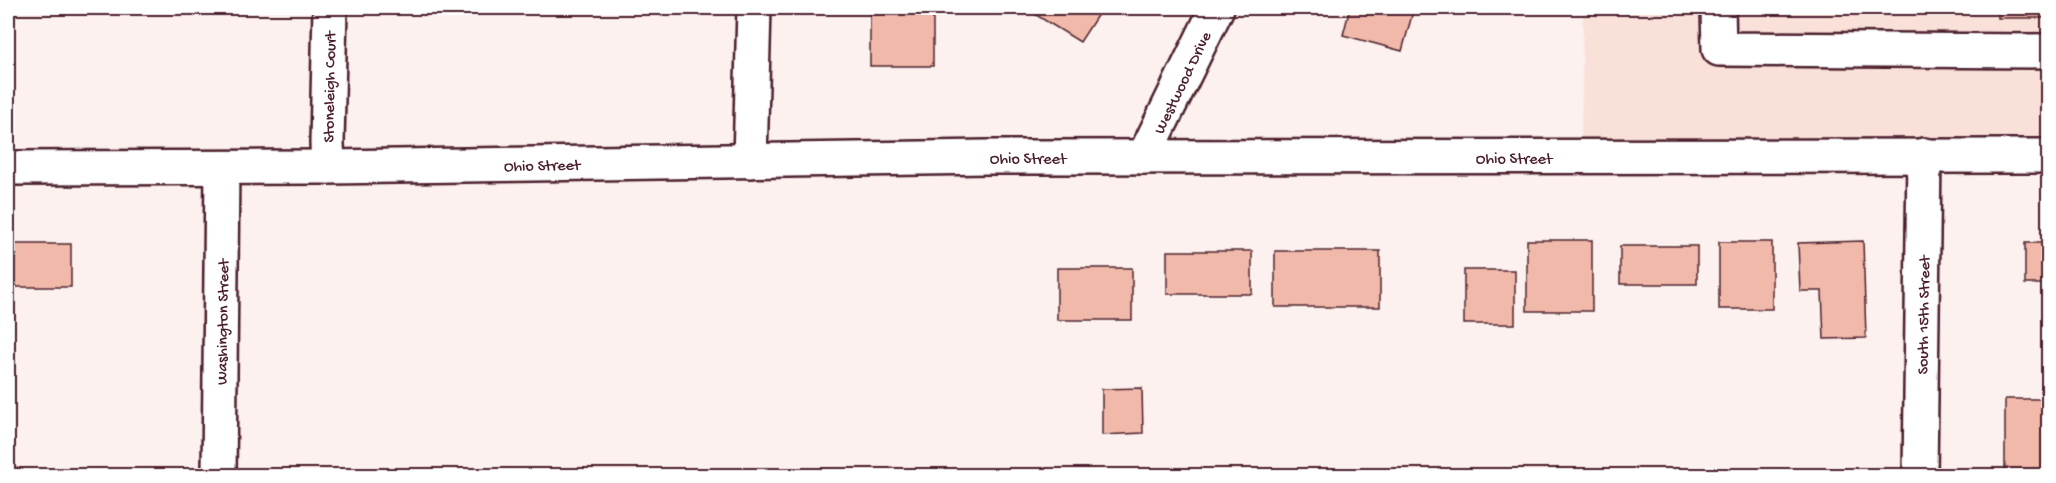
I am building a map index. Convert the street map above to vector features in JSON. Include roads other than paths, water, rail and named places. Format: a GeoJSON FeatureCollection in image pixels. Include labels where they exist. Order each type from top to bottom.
{"type":"FeatureCollection","features":[{"type":"Feature","properties":{"kind":"street","name":"Stoneleigh Court"},"geometry":{"type":"LineString","coordinates":[[328,167],[330,8]]}},
{"type":"Feature","properties":{"kind":"street"},"geometry":{"type":"LineString","coordinates":[[750,161],[754,8]]}},
{"type":"Feature","properties":{"kind":"street","name":"Westwood Drive"},"geometry":{"type":"LineString","coordinates":[[1144,157],[1217,8]]}},
{"type":"Feature","properties":{"kind":"street"},"geometry":{"type":"LineString","coordinates":[[1718,8],[1719,49],[2049,51]]}},
{"type":"Feature","properties":{"kind":"street","name":"South 15th Street"},"geometry":{"type":"LineString","coordinates":[[1920,476],[1924,155]]}},
{"type":"Feature","properties":{"kind":"street","name":"Ohio Street"},"geometry":{"type":"LineString","coordinates":[[8,168],[328,167],[1144,157],[2049,156]]}},
{"type":"Feature","properties":{"kind":"street","name":"Washington Street"},"geometry":{"type":"LineString","coordinates":[[219,476],[222,168]]}}]}
